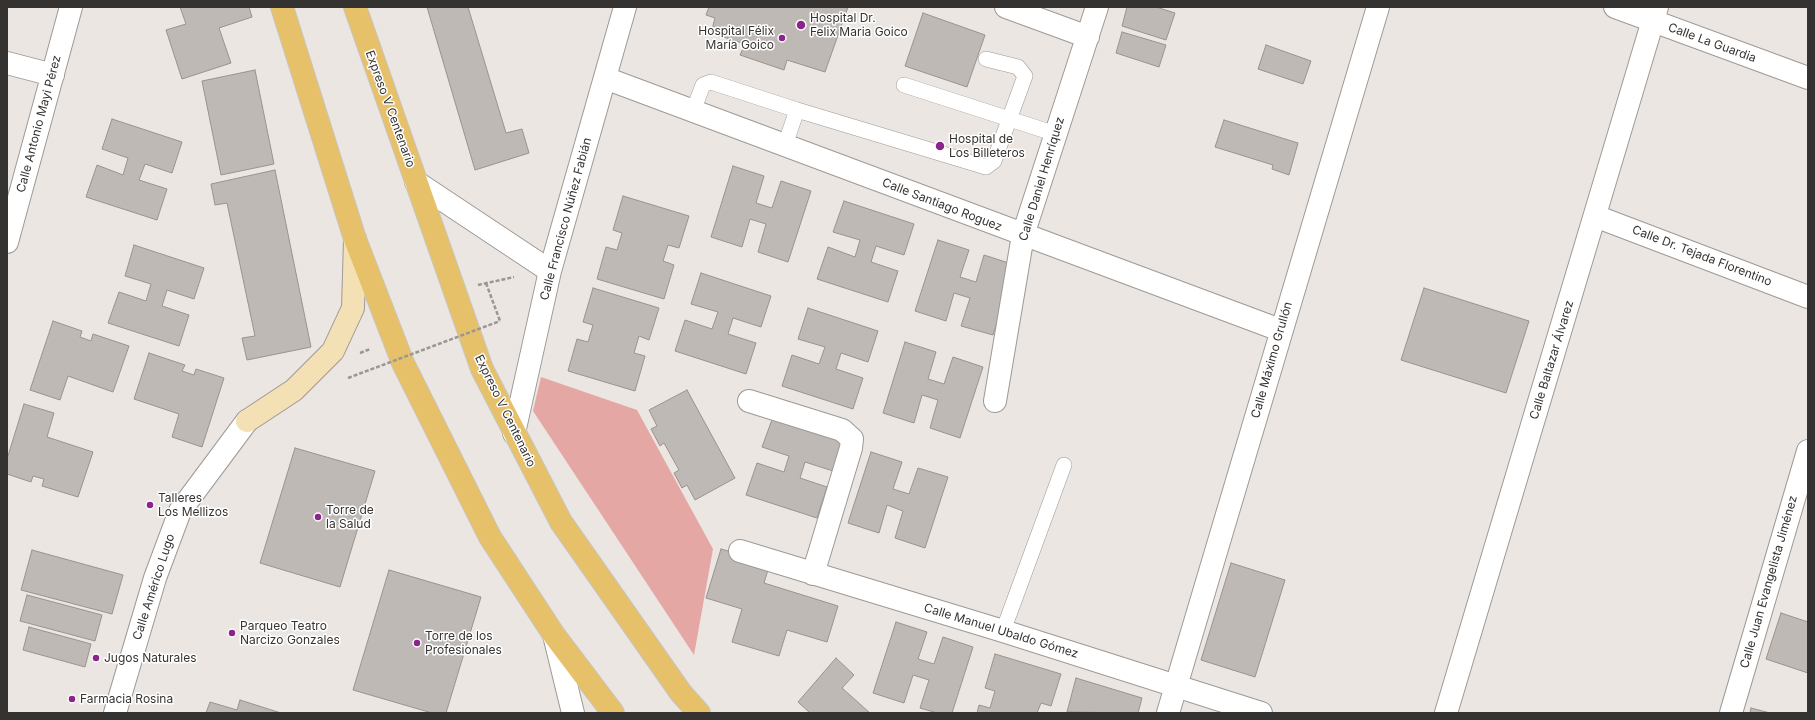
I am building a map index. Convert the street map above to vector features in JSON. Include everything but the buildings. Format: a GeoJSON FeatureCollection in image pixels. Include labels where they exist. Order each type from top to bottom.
{"type":"FeatureCollection","features":[{"type":"Feature","properties":{"kind":"main road"},"geometry":{"type":"LineString","coordinates":[[282,7],[355,239],[403,363],[490,537],[554,635],[613,713]]}},
{"type":"Feature","properties":{"kind":"main road","name":"Expreso V Centenario"},"geometry":{"type":"LineString","coordinates":[[355,7],[482,369],[561,522],[681,693],[699,713]]}},
{"type":"Feature","properties":{"kind":"street","name":"Calle Antonio Mayi Pérez"},"geometry":{"type":"LineString","coordinates":[[7,242],[71,7]]}},
{"type":"Feature","properties":{"kind":"street","name":"Calle Francisco Núñez Fabián"},"geometry":{"type":"LineString","coordinates":[[514,433],[550,270],[625,7]]}},
{"type":"Feature","properties":{"kind":"street"},"geometry":{"type":"LineString","coordinates":[[1006,7],[1088,37]]}},
{"type":"Feature","properties":{"kind":"street","name":"Calle Daniel Henríquez"},"geometry":{"type":"LineString","coordinates":[[995,401],[1023,235],[1097,7]]}},
{"type":"Feature","properties":{"kind":"street","name":"Calle Máximo Grullón"},"geometry":{"type":"LineString","coordinates":[[1168,713],[1280,330],[1378,7]]}},
{"type":"Feature","properties":{"kind":"street","name":"Calle La Guardia"},"geometry":{"type":"LineString","coordinates":[[1615,7],[1655,14],[1808,78]]}},
{"type":"Feature","properties":{"kind":"street","name":"Calle Baltazar Álvarez"},"geometry":{"type":"LineString","coordinates":[[1446,713],[1655,14]]}},
{"type":"Feature","properties":{"kind":"street"},"geometry":{"type":"LineString","coordinates":[[7,62],[53,75]]}},
{"type":"Feature","properties":{"kind":"street","name":"Calle Santiago Roguez"},"geometry":{"type":"LineString","coordinates":[[605,78],[1280,330]]}},
{"type":"Feature","properties":{"kind":"street"},"geometry":{"type":"LineString","coordinates":[[416,182],[550,270]]}},
{"type":"Feature","properties":{"kind":"street","name":"Calle Dr. Tejada Florentino"},"geometry":{"type":"LineString","coordinates":[[1595,216],[1808,297]]}},
{"type":"Feature","properties":{"kind":"street","name":"Calle Américo Lugo"},"geometry":{"type":"LineString","coordinates":[[115,713],[155,578],[180,511],[247,421],[294,390],[333,350],[354,308],[355,239]]}},
{"type":"Feature","properties":{"kind":"street"},"geometry":{"type":"LineString","coordinates":[[749,401],[842,430],[852,439],[851,448],[813,574]]}},
{"type":"Feature","properties":{"kind":"street","name":"Calle Juan Evangelista Jiménez"},"geometry":{"type":"LineString","coordinates":[[1731,713],[1808,451]]}},
{"type":"Feature","properties":{"kind":"street","name":"Calle Manuel Ubaldo Gómez"},"geometry":{"type":"LineString","coordinates":[[740,551],[1003,631],[1261,713]]}},
{"type":"Feature","properties":{"kind":"street"},"geometry":{"type":"LineString","coordinates":[[554,635],[573,713]]}},
{"type":"Feature","properties":{"kind":"lane"},"geometry":{"type":"LineString","coordinates":[[693,111],[703,85],[711,82],[797,110],[986,167],[994,161],[1025,76],[1018,67],[986,59]]}},
{"type":"Feature","properties":{"kind":"lane"},"geometry":{"type":"LineString","coordinates":[[904,85],[1056,134]]}},
{"type":"Feature","properties":{"kind":"lane"},"geometry":{"type":"LineString","coordinates":[[785,145],[797,110]]}},
{"type":"Feature","properties":{"kind":"lane"},"geometry":{"type":"LineString","coordinates":[[1003,631],[1064,465]]}},
{"type":"Feature","properties":{"kind":"path"},"geometry":{"type":"LineString","coordinates":[[455,293],[486,283],[550,270]]}},
{"type":"Feature","properties":{"kind":"path"},"geometry":{"type":"LineString","coordinates":[[348,378],[500,321],[486,283]]}},
{"type":"Feature","properties":{"kind":"path"},"geometry":{"type":"LineString","coordinates":[[357,354],[394,341]]}},
{"type":"Feature","properties":{"kind":"shaded area"},"geometry":{"type":"Polygon","coordinates":[[[541,377],[637,410],[713,549],[694,655],[533,411],[541,377]]]}},
{"type":"Feature","properties":{"kind":"place","name":"Hospital Dr. Felix Maria Goico"},"geometry":{"type":"Point","coordinates":[801,25]}},
{"type":"Feature","properties":{"kind":"place","name":"Hospital Félix María Goico"},"geometry":{"type":"Point","coordinates":[782,38]}},
{"type":"Feature","properties":{"kind":"place","name":"Hospital de Los Billeteros"},"geometry":{"type":"Point","coordinates":[940,146]}},
{"type":"Feature","properties":{"kind":"place","name":"Talleres Los Mellizos"},"geometry":{"type":"Point","coordinates":[150,505]}},
{"type":"Feature","properties":{"kind":"place","name":"Torre de la Salud"},"geometry":{"type":"Point","coordinates":[318,517]}},
{"type":"Feature","properties":{"kind":"place","name":"Parqueo Teatro Narcizo Gonzales"},"geometry":{"type":"Point","coordinates":[232,633]}},
{"type":"Feature","properties":{"kind":"place","name":"Torre de los Profesionales"},"geometry":{"type":"Point","coordinates":[417,643]}},
{"type":"Feature","properties":{"kind":"place","name":"Jugos Naturales"},"geometry":{"type":"Point","coordinates":[96,658]}},
{"type":"Feature","properties":{"kind":"place","name":"Farmacia Rosina"},"geometry":{"type":"Point","coordinates":[72,699]}}]}
